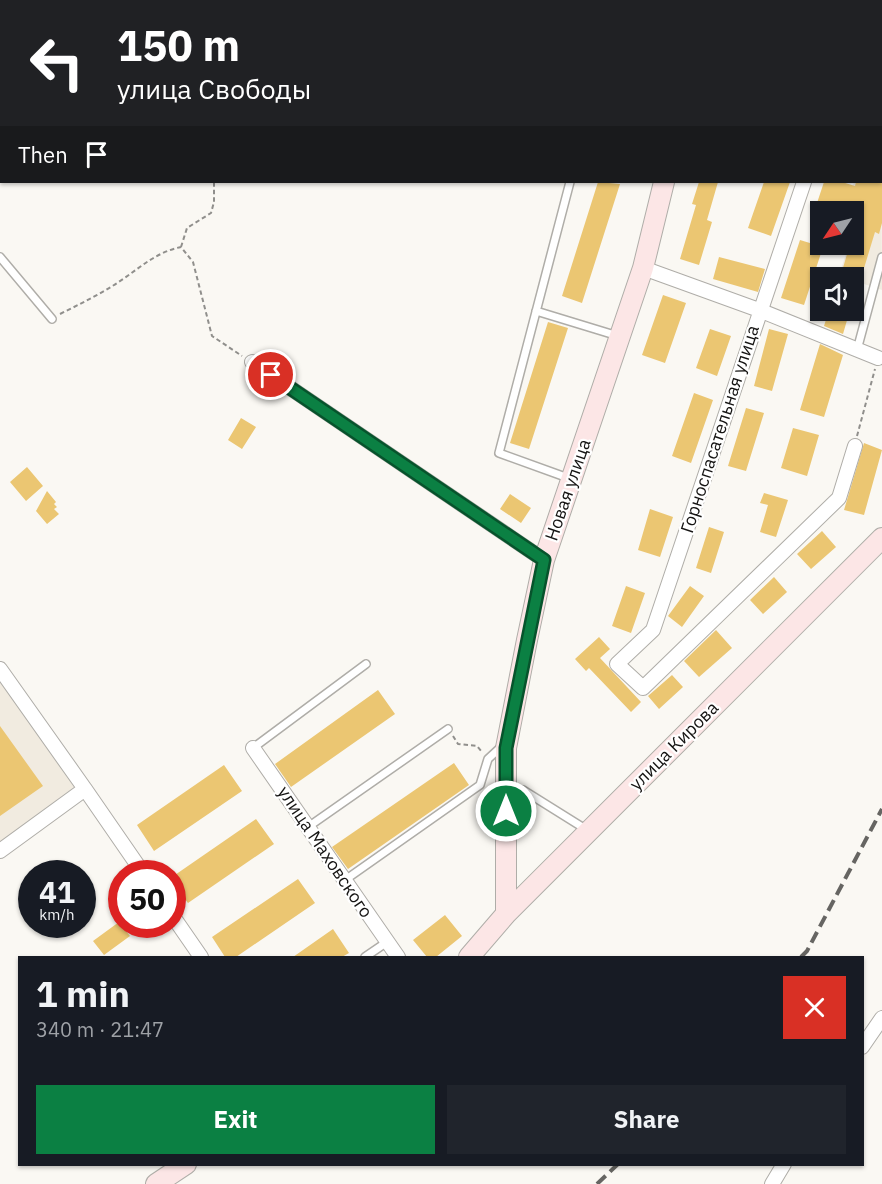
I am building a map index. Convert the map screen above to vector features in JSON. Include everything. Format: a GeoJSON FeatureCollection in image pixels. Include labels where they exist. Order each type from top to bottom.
{"type":"FeatureCollection","features":[{"type":"Feature","properties":{"kind":"main road","name":"Новая улица"},"geometry":{"type":"LineString","coordinates":[[506,914],[506,748],[544,560],[643,268],[664,183]]}},
{"type":"Feature","properties":{"kind":"main road","name":"улица Кирова"},"geometry":{"type":"LineString","coordinates":[[470,956],[506,914],[882,538]]}},
{"type":"Feature","properties":{"kind":"main road"},"geometry":{"type":"LineString","coordinates":[[156,1184],[183,1166]]}},
{"type":"Feature","properties":{"kind":"street","name":"Горноспасательная улица"},"geometry":{"type":"LineString","coordinates":[[804,183],[653,630],[617,664],[643,688],[839,498],[855,446]]}},
{"type":"Feature","properties":{"kind":"street"},"geometry":{"type":"LineString","coordinates":[[643,268],[759,310],[878,358]]}},
{"type":"Feature","properties":{"kind":"street"},"geometry":{"type":"LineString","coordinates":[[252,362],[544,560]]}},
{"type":"Feature","properties":{"kind":"street"},"geometry":{"type":"LineString","coordinates":[[0,669],[134,860]]}},
{"type":"Feature","properties":{"kind":"street","name":"улица Маховского"},"geometry":{"type":"LineString","coordinates":[[253,748],[397,956]]}},
{"type":"Feature","properties":{"kind":"street"},"geometry":{"type":"LineString","coordinates":[[0,850],[86,789]]}},
{"type":"Feature","properties":{"kind":"street"},"geometry":{"type":"LineString","coordinates":[[186,935],[200,956]]}},
{"type":"Feature","properties":{"kind":"street"},"geometry":{"type":"LineString","coordinates":[[864,1044],[882,1018]]}},
{"type":"Feature","properties":{"kind":"street"},"geometry":{"type":"LineString","coordinates":[[772,1184],[783,1166]]}},
{"type":"Feature","properties":{"kind":"lane"},"geometry":{"type":"LineString","coordinates":[[570,183],[499,453],[572,479]]}},
{"type":"Feature","properties":{"kind":"lane"},"geometry":{"type":"LineString","coordinates":[[0,257],[52,319]]}},
{"type":"Feature","properties":{"kind":"lane"},"geometry":{"type":"LineString","coordinates":[[857,350],[882,257]]}},
{"type":"Feature","properties":{"kind":"lane"},"geometry":{"type":"LineString","coordinates":[[536,312],[621,336]]}},
{"type":"Feature","properties":{"kind":"lane"},"geometry":{"type":"LineString","coordinates":[[253,748],[366,664]]}},
{"type":"Feature","properties":{"kind":"lane"},"geometry":{"type":"LineString","coordinates":[[309,827],[448,729]]}},
{"type":"Feature","properties":{"kind":"lane"},"geometry":{"type":"LineString","coordinates":[[345,880],[480,785],[488,759],[501,747],[506,748]]}},
{"type":"Feature","properties":{"kind":"lane"},"geometry":{"type":"LineString","coordinates":[[506,790],[523,790],[589,832]]}},
{"type":"Feature","properties":{"kind":"lane"},"geometry":{"type":"LineString","coordinates":[[366,956],[387,942]]}},
{"type":"Feature","properties":{"kind":"path"},"geometry":{"type":"LineString","coordinates":[[181,248],[188,228],[211,213],[214,202],[214,183]]}},
{"type":"Feature","properties":{"kind":"path"},"geometry":{"type":"LineString","coordinates":[[52,319],[96,296],[143,263],[168,250],[181,248]]}},
{"type":"Feature","properties":{"kind":"path"},"geometry":{"type":"LineString","coordinates":[[181,248],[193,262],[212,336],[252,362]]}},
{"type":"Feature","properties":{"kind":"path"},"geometry":{"type":"LineString","coordinates":[[855,446],[878,358]]}},
{"type":"Feature","properties":{"kind":"path"},"geometry":{"type":"LineString","coordinates":[[448,729],[458,744],[477,746],[488,759]]}},
{"type":"Feature","properties":{"kind":"shaded area"},"geometry":{"type":"Polygon","coordinates":[[[854,183],[881,183],[882,290],[864,284],[864,267],[842,267],[846,255],[864,255],[864,201],[848,201],[854,183]]]}},
{"type":"Feature","properties":{"kind":"shaded area"},"geometry":{"type":"Polygon","coordinates":[[[0,682],[76,786],[0,842],[0,682]]]}},
{"type":"Feature","properties":{"kind":"building"},"geometry":{"type":"Polygon","coordinates":[[[598,183],[620,184],[582,303],[562,296],[598,183]]]}},
{"type":"Feature","properties":{"kind":"building"},"geometry":{"type":"Polygon","coordinates":[[[699,183],[718,183],[707,220],[712,222],[699,265],[680,259],[696,205],[692,204],[699,183]]]}},
{"type":"Feature","properties":{"kind":"building"},"geometry":{"type":"Polygon","coordinates":[[[764,183],[790,183],[771,236],[748,228],[764,183]]]}},
{"type":"Feature","properties":{"kind":"building"},"geometry":{"type":"Polygon","coordinates":[[[824,183],[845,183],[855,186],[856,183],[882,183],[882,223],[879,234],[875,232],[864,268],[843,267],[847,255],[864,255],[864,201],[818,201],[824,183]]]}},
{"type":"Feature","properties":{"kind":"building"},"geometry":{"type":"Polygon","coordinates":[[[800,240],[810,243],[810,255],[820,255],[816,267],[810,267],[810,287],[804,305],[781,298],[800,240]]]}},
{"type":"Feature","properties":{"kind":"building"},"geometry":{"type":"Polygon","coordinates":[[[719,257],[765,269],[758,292],[713,279],[719,257]]]}},
{"type":"Feature","properties":{"kind":"building"},"geometry":{"type":"Polygon","coordinates":[[[663,295],[686,303],[665,363],[642,355],[663,295]]]}},
{"type":"Feature","properties":{"kind":"building"},"geometry":{"type":"Polygon","coordinates":[[[826,321],[847,321],[843,334],[824,326],[826,321]]]}},
{"type":"Feature","properties":{"kind":"building"},"geometry":{"type":"Polygon","coordinates":[[[548,322],[568,328],[529,449],[510,443],[548,322]]]}},
{"type":"Feature","properties":{"kind":"building"},"geometry":{"type":"Polygon","coordinates":[[[710,329],[731,336],[717,376],[696,368],[710,329]]]}},
{"type":"Feature","properties":{"kind":"building"},"geometry":{"type":"Polygon","coordinates":[[[769,329],[788,334],[772,391],[754,386],[769,329]]]}},
{"type":"Feature","properties":{"kind":"building"},"geometry":{"type":"Polygon","coordinates":[[[820,344],[843,355],[824,417],[800,410],[820,344]]]}},
{"type":"Feature","properties":{"kind":"building"},"geometry":{"type":"Polygon","coordinates":[[[694,393],[713,400],[691,463],[672,456],[694,393]]]}},
{"type":"Feature","properties":{"kind":"building"},"geometry":{"type":"Polygon","coordinates":[[[746,408],[764,413],[746,471],[728,466],[746,408]]]}},
{"type":"Feature","properties":{"kind":"building"},"geometry":{"type":"Polygon","coordinates":[[[241,418],[256,427],[242,449],[228,440],[241,418]]]}},
{"type":"Feature","properties":{"kind":"building"},"geometry":{"type":"Polygon","coordinates":[[[793,428],[819,435],[807,476],[781,468],[793,428]]]}},
{"type":"Feature","properties":{"kind":"building"},"geometry":{"type":"Polygon","coordinates":[[[864,443],[882,450],[864,515],[844,510],[864,443]]]}},
{"type":"Feature","properties":{"kind":"building"},"geometry":{"type":"Polygon","coordinates":[[[27,467],[43,486],[26,501],[10,482],[27,467]]]}},
{"type":"Feature","properties":{"kind":"building"},"geometry":{"type":"Polygon","coordinates":[[[47,491],[56,502],[54,504],[57,507],[54,509],[59,514],[47,524],[36,511],[47,491]]]}},
{"type":"Feature","properties":{"kind":"building"},"geometry":{"type":"Polygon","coordinates":[[[764,493],[788,500],[776,537],[760,532],[768,505],[760,503],[764,493]]]}},
{"type":"Feature","properties":{"kind":"building"},"geometry":{"type":"Polygon","coordinates":[[[510,494],[531,508],[521,523],[500,509],[510,494]]]}},
{"type":"Feature","properties":{"kind":"building"},"geometry":{"type":"Polygon","coordinates":[[[650,509],[673,517],[660,557],[638,550],[650,509]]]}},
{"type":"Feature","properties":{"kind":"building"},"geometry":{"type":"Polygon","coordinates":[[[709,527],[724,532],[711,573],[696,568],[709,527]]]}},
{"type":"Feature","properties":{"kind":"building"},"geometry":{"type":"Polygon","coordinates":[[[822,531],[836,547],[811,569],[797,554],[822,531]]]}},
{"type":"Feature","properties":{"kind":"building"},"geometry":{"type":"Polygon","coordinates":[[[774,577],[787,592],[763,614],[750,600],[774,577]]]}},
{"type":"Feature","properties":{"kind":"building"},"geometry":{"type":"Polygon","coordinates":[[[626,586],[645,593],[631,633],[612,626],[626,586]]]}},
{"type":"Feature","properties":{"kind":"building"},"geometry":{"type":"Polygon","coordinates":[[[690,586],[704,596],[682,627],[668,616],[690,586]]]}},
{"type":"Feature","properties":{"kind":"building"},"geometry":{"type":"Polygon","coordinates":[[[716,630],[732,648],[699,677],[684,661],[716,630]]]}},
{"type":"Feature","properties":{"kind":"building"},"geometry":{"type":"Polygon","coordinates":[[[599,637],[610,649],[600,658],[641,702],[631,712],[589,668],[586,671],[575,659],[599,637]]]}},
{"type":"Feature","properties":{"kind":"building"},"geometry":{"type":"Polygon","coordinates":[[[672,675],[683,687],[659,709],[648,696],[672,675]]]}},
{"type":"Feature","properties":{"kind":"building"},"geometry":{"type":"Polygon","coordinates":[[[378,690],[395,714],[291,787],[275,764],[378,690]]]}},
{"type":"Feature","properties":{"kind":"building"},"geometry":{"type":"Polygon","coordinates":[[[0,726],[43,786],[0,816],[0,726]]]}},
{"type":"Feature","properties":{"kind":"building"},"geometry":{"type":"Polygon","coordinates":[[[454,763],[469,785],[348,869],[332,847],[454,763]]]}},
{"type":"Feature","properties":{"kind":"building"},"geometry":{"type":"Polygon","coordinates":[[[224,765],[242,791],[154,851],[137,825],[224,765]]]}},
{"type":"Feature","properties":{"kind":"building"},"geometry":{"type":"Polygon","coordinates":[[[256,819],[274,844],[188,903],[186,900],[186,867],[256,819]]]}},
{"type":"Feature","properties":{"kind":"building"},"geometry":{"type":"Polygon","coordinates":[[[298,879],[315,903],[237,956],[224,956],[212,937],[298,879]]]}},
{"type":"Feature","properties":{"kind":"building"},"geometry":{"type":"Polygon","coordinates":[[[445,915],[462,936],[437,956],[426,956],[413,940],[445,915]]]}},
{"type":"Feature","properties":{"kind":"building"},"geometry":{"type":"Polygon","coordinates":[[[333,929],[349,953],[344,956],[294,956],[333,929]]]}},
{"type":"Feature","properties":{"kind":"building"},"geometry":{"type":"Polygon","coordinates":[[[108,930],[108,938],[127,938],[104,955],[93,941],[108,930]]]}},
{"type":"Feature","properties":{"kind":"railway"},"geometry":{"type":"LineString","coordinates":[[802,956],[807,951],[882,809]]}},
{"type":"Feature","properties":{"kind":"railway"},"geometry":{"type":"LineString","coordinates":[[597,1184],[616,1166]]}},
{"type":"Feature","properties":{"kind":"route"},"geometry":{"type":"LineString","coordinates":[[271,375],[544,560],[506,748],[506,811]]}}]}
